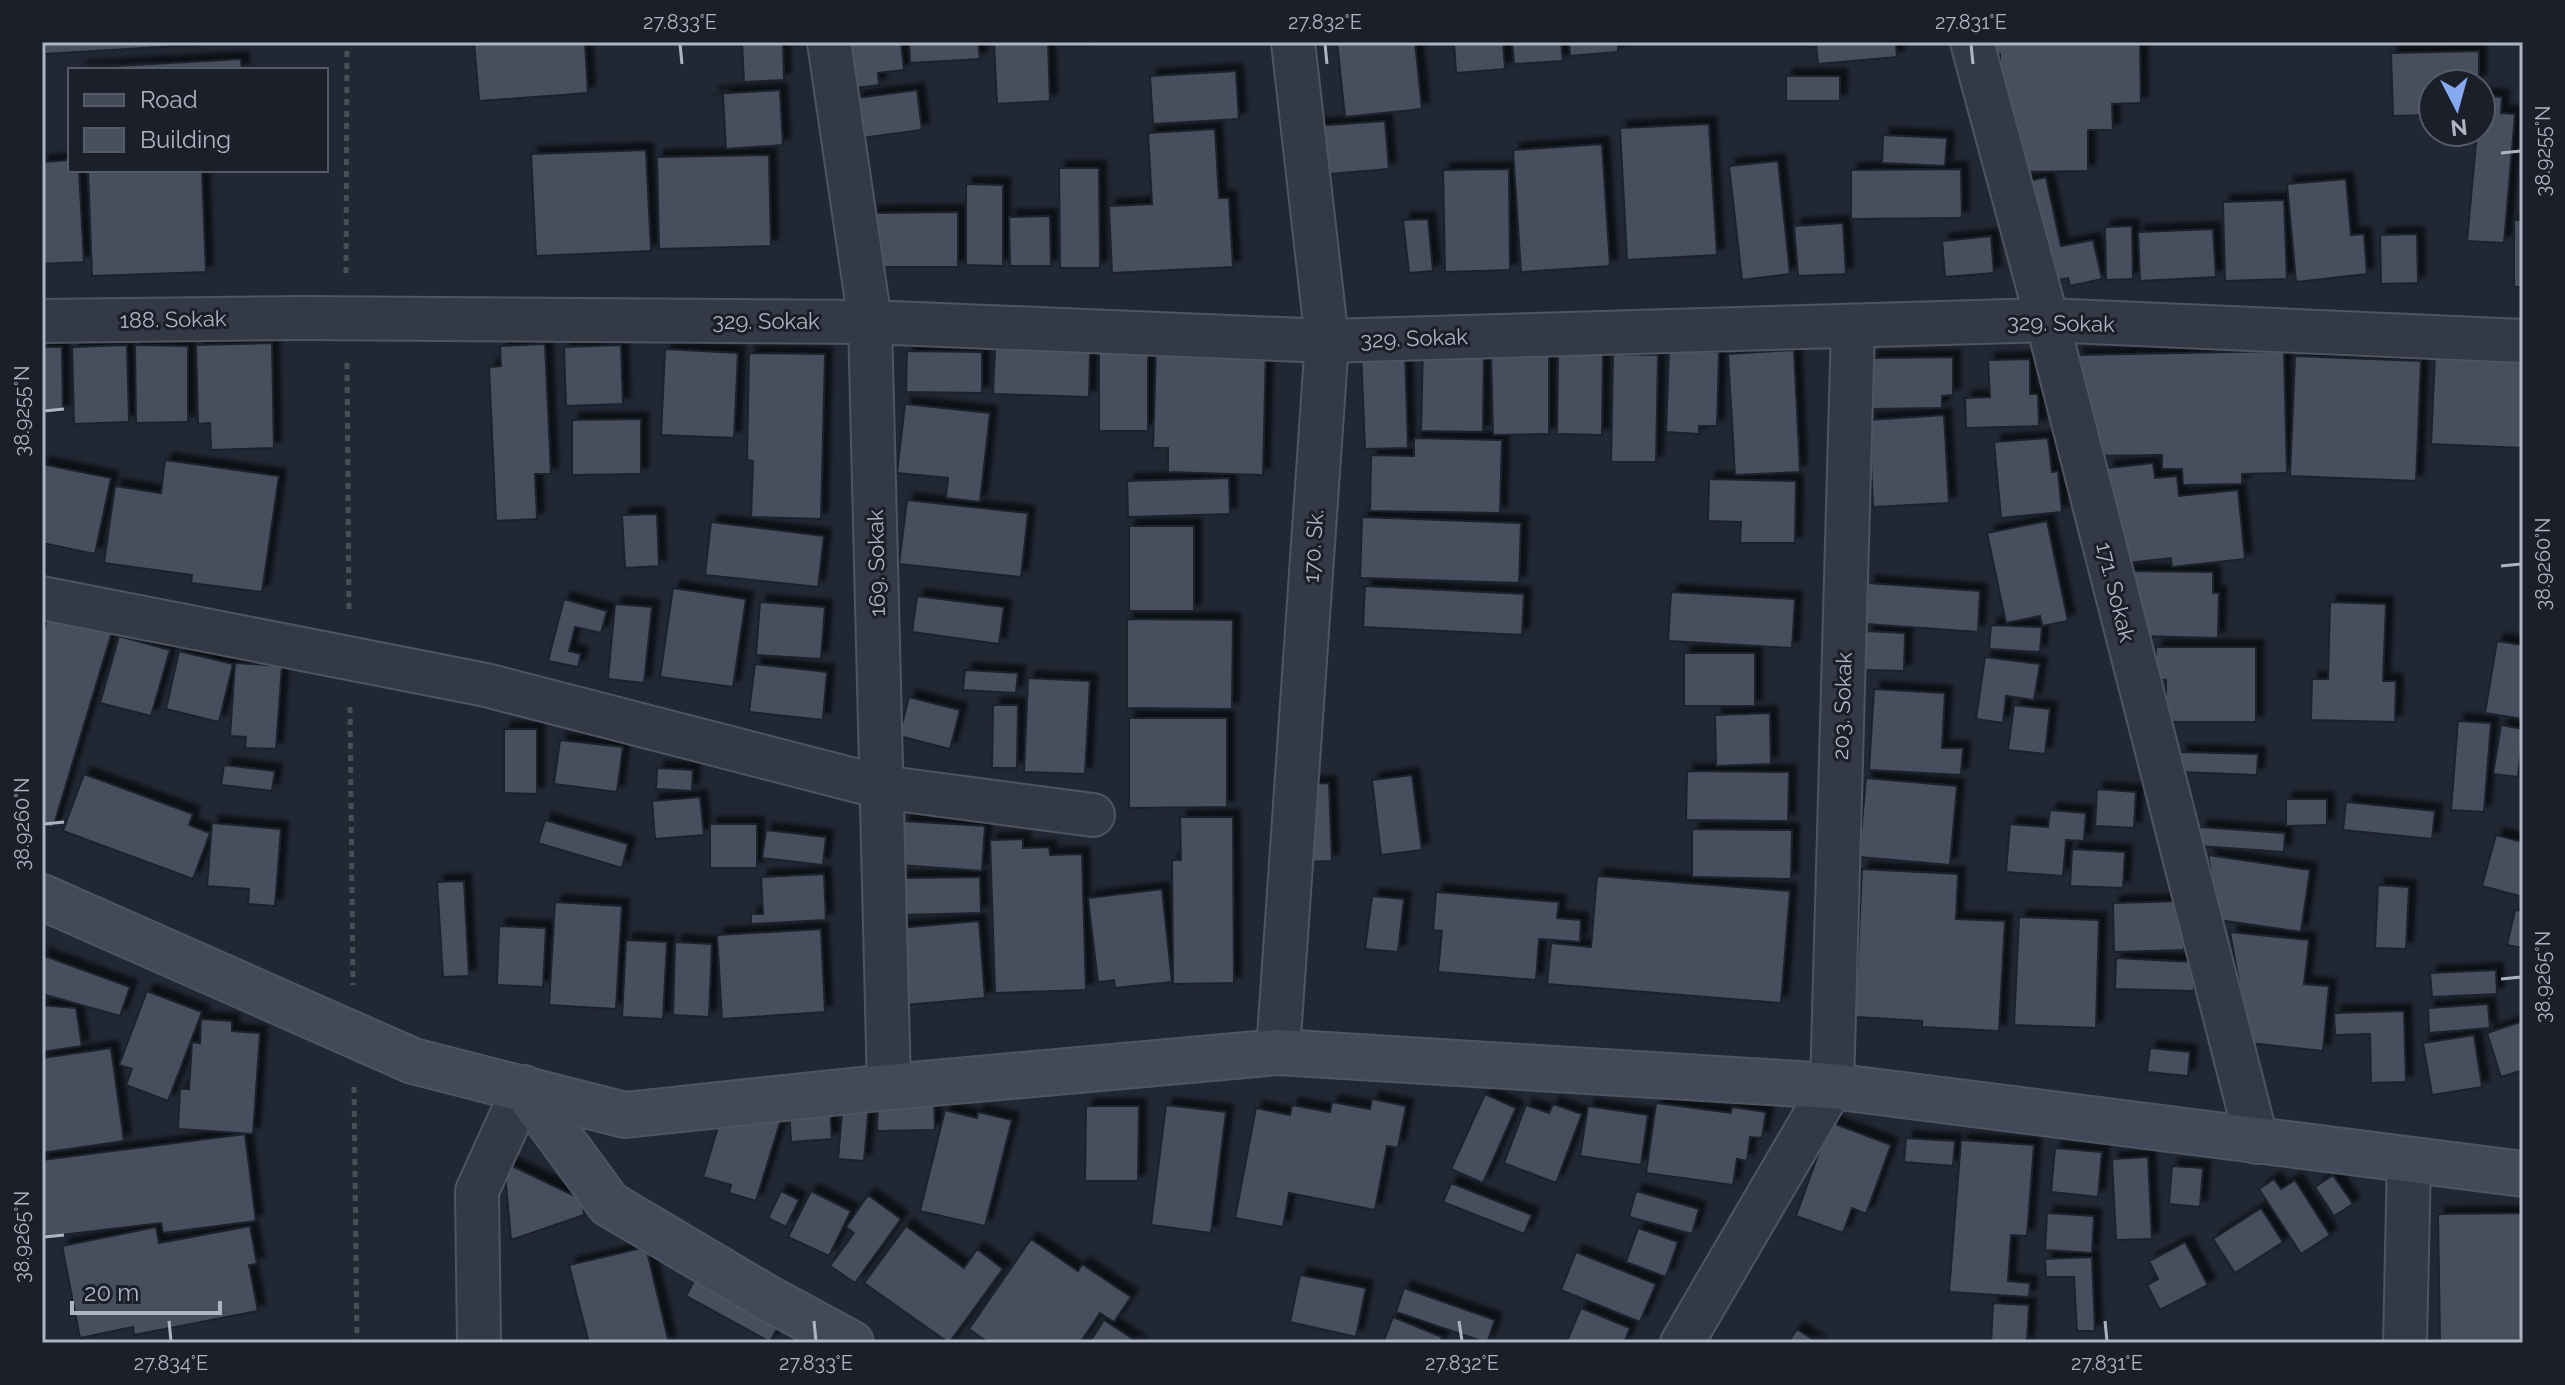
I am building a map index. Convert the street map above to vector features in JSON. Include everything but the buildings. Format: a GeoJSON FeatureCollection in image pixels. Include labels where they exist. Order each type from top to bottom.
{"type":"FeatureCollection","features":[{"type":"Feature","properties":{"kind":"main road"},"geometry":{"type":"LineString","coordinates":[[42,897],[413,1061],[625,1115],[889,1087],[1278,1052],[1832,1086],[2523,1174]]}},
{"type":"Feature","properties":{"kind":"main road"},"geometry":{"type":"LineString","coordinates":[[524,1088],[609,1204],[836,1340]]}},
{"type":"Feature","properties":{"kind":"street","name":"169. Sokak"},"geometry":{"type":"LineString","coordinates":[[829,42],[870,322],[889,1087]]}},
{"type":"Feature","properties":{"kind":"street","name":"170. Sk."},"geometry":{"type":"LineString","coordinates":[[1278,1052],[1327,341],[1293,42]]}},
{"type":"Feature","properties":{"kind":"street","name":"171. Sokak"},"geometry":{"type":"LineString","coordinates":[[1972,42],[2047,320],[2257,1142]]}},
{"type":"Feature","properties":{"kind":"street","name":"329. Sokak"},"geometry":{"type":"LineString","coordinates":[[304,318],[870,322],[1327,341],[2047,320],[2523,341]]}},
{"type":"Feature","properties":{"kind":"street","name":"188. Sokak"},"geometry":{"type":"LineString","coordinates":[[42,321],[304,318]]}},
{"type":"Feature","properties":{"kind":"street","name":"203. Sokak"},"geometry":{"type":"LineString","coordinates":[[1832,1086],[1853,326]]}},
{"type":"Feature","properties":{"kind":"street"},"geometry":{"type":"LineString","coordinates":[[42,598],[486,685],[881,787],[1093,815]]}},
{"type":"Feature","properties":{"kind":"street"},"geometry":{"type":"LineString","coordinates":[[1682,1343],[1832,1086]]}},
{"type":"Feature","properties":{"kind":"street"},"geometry":{"type":"LineString","coordinates":[[479,1343],[477,1191],[524,1088]]}},
{"type":"Feature","properties":{"kind":"street"},"geometry":{"type":"LineString","coordinates":[[2405,1343],[2409,1160]]}}]}
